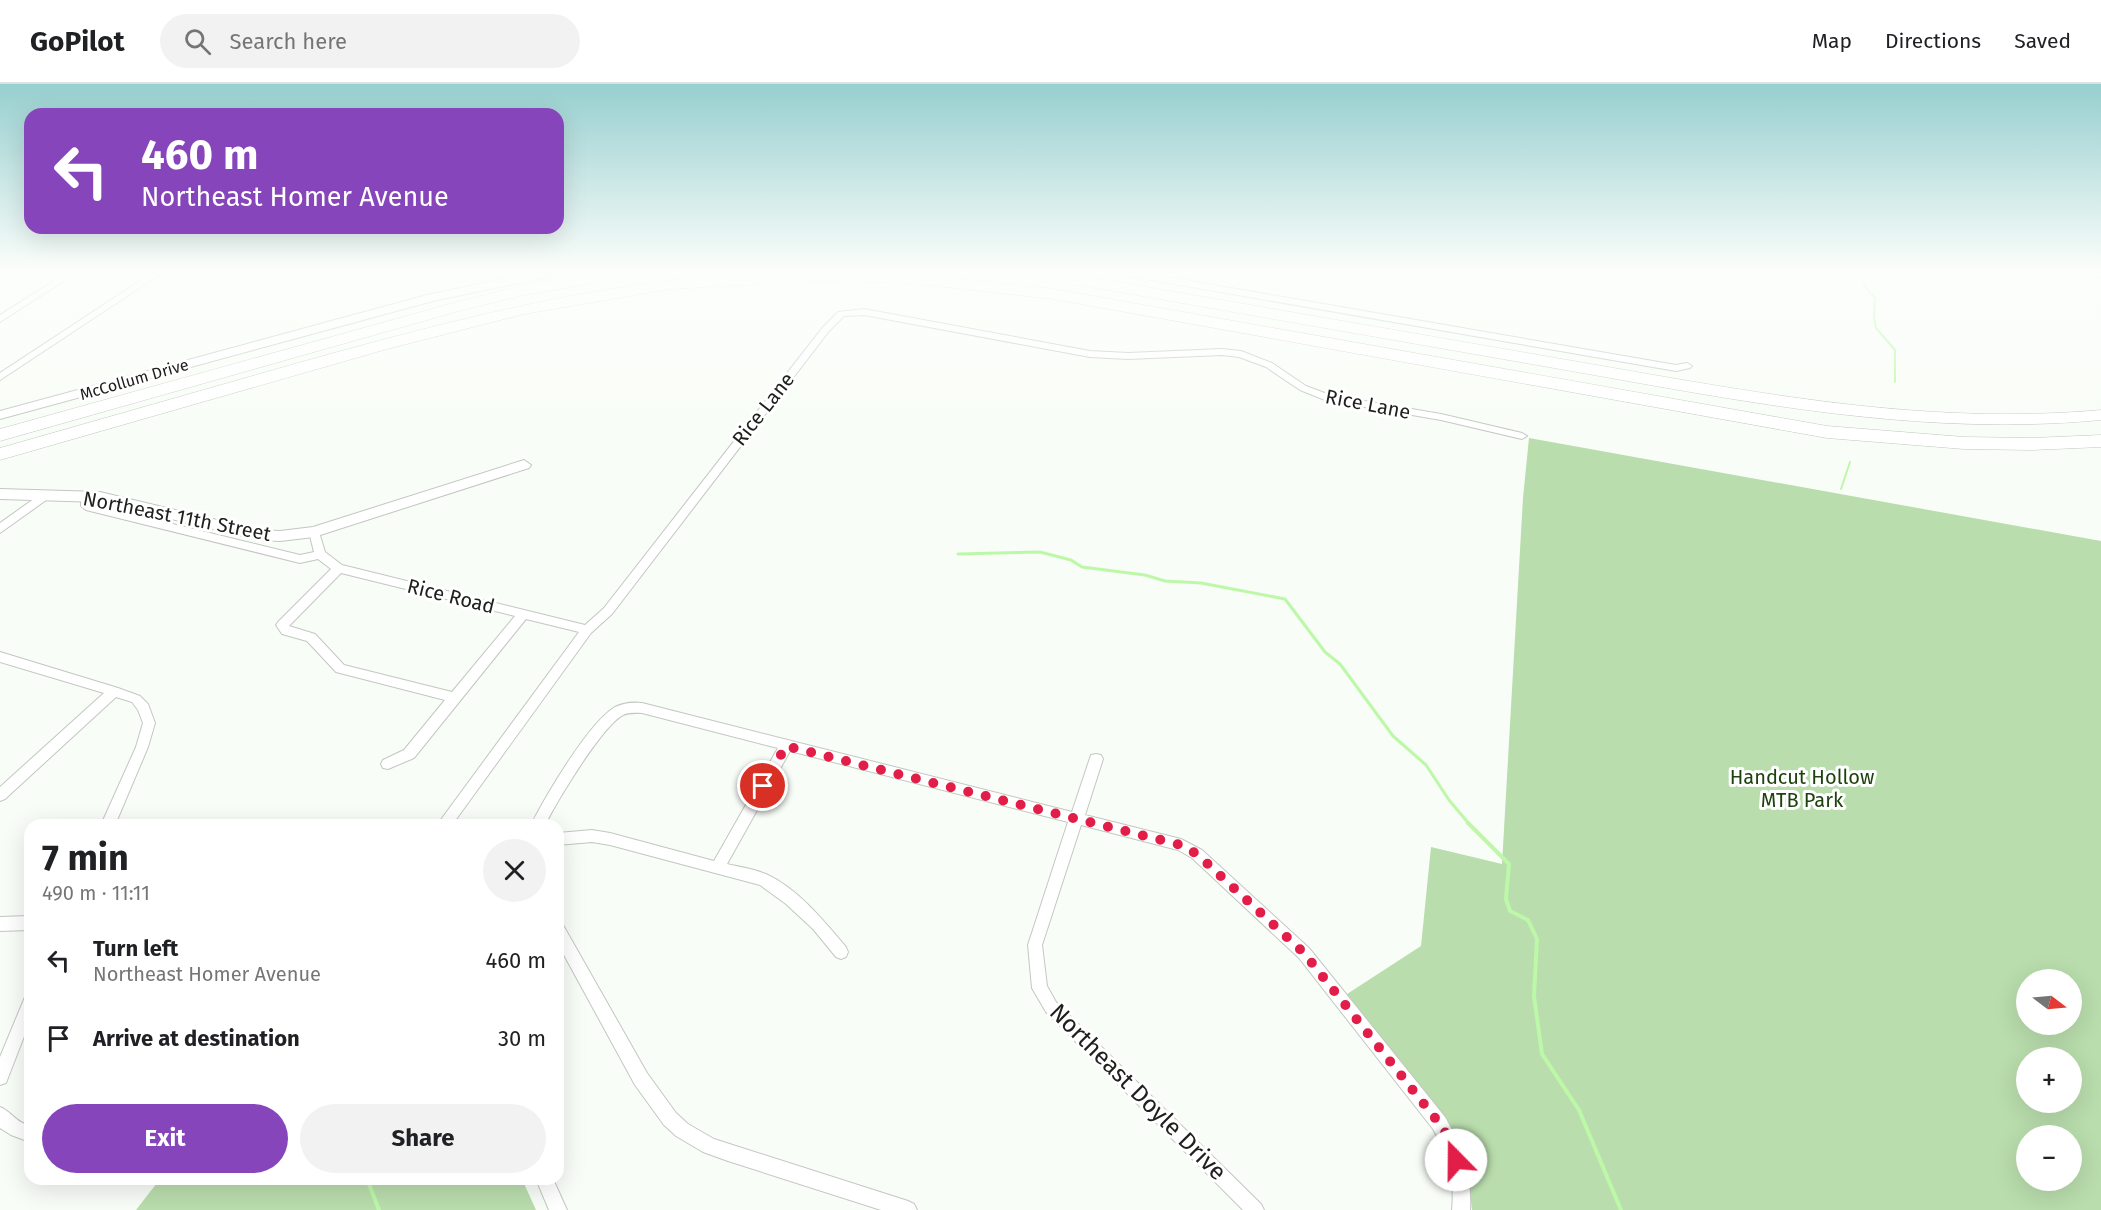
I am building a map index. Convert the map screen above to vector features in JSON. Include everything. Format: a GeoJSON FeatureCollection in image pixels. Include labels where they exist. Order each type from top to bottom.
{"type":"FeatureCollection","features":[{"type":"Feature","properties":{"kind":"highway"},"geometry":{"type":"LineString","coordinates":[[0,434],[386,326]]}},
{"type":"Feature","properties":{"kind":"highway"},"geometry":{"type":"LineString","coordinates":[[0,454],[397,341],[459,326]]}},
{"type":"Feature","properties":{"kind":"highway"},"geometry":{"type":"LineString","coordinates":[[1230,326],[1827,432],[1905,441],[1982,445],[2056,445],[2101,441]]}},
{"type":"Feature","properties":{"kind":"highway"},"geometry":{"type":"LineString","coordinates":[[1341,326],[1797,405],[1870,415],[1942,420],[2011,421],[2101,415]]}},
{"type":"Feature","properties":{"kind":"street"},"geometry":{"type":"LineString","coordinates":[[0,377],[78,326]]}},
{"type":"Feature","properties":{"kind":"street","name":"McCollum Drive"},"geometry":{"type":"LineString","coordinates":[[0,415],[330,326]]}},
{"type":"Feature","properties":{"kind":"street","name":"Rice Lane"},"geometry":{"type":"LineString","coordinates":[[587,630],[608,610],[828,326]]}},
{"type":"Feature","properties":{"kind":"street","name":"Rice Lane"},"geometry":{"type":"LineString","coordinates":[[929,326],[1090,354],[1128,356],[1200,352],[1241,354],[1269,364],[1304,388],[1328,398],[1441,417],[1522,436]]}},
{"type":"Feature","properties":{"kind":"street"},"geometry":{"type":"LineString","coordinates":[[1431,326],[1676,368],[1687,366]]}},
{"type":"Feature","properties":{"kind":"street","name":"Northeast 11th Street"},"geometry":{"type":"LineString","coordinates":[[0,494],[100,497],[260,535],[280,536],[314,532],[524,465]]}},
{"type":"Feature","properties":{"kind":"street"},"geometry":{"type":"LineString","coordinates":[[0,529],[45,495]]}},
{"type":"Feature","properties":{"kind":"street"},"geometry":{"type":"LineString","coordinates":[[86,496],[86,506],[300,559],[320,555],[314,532]]}},
{"type":"Feature","properties":{"kind":"street","name":"Rice Road"},"geometry":{"type":"LineString","coordinates":[[320,555],[327,563],[339,568],[587,630]]}},
{"type":"Feature","properties":{"kind":"street"},"geometry":{"type":"LineString","coordinates":[[339,568],[282,625],[286,631],[311,637],[340,669],[455,698]]}},
{"type":"Feature","properties":{"kind":"street"},"geometry":{"type":"LineString","coordinates":[[388,764],[409,754],[523,614]]}},
{"type":"Feature","properties":{"kind":"street"},"geometry":{"type":"LineString","coordinates":[[448,819],[587,630]]}},
{"type":"Feature","properties":{"kind":"street"},"geometry":{"type":"LineString","coordinates":[[0,657],[114,691],[136,699],[144,708],[149,723],[142,747],[111,819]]}},
{"type":"Feature","properties":{"kind":"street"},"geometry":{"type":"LineString","coordinates":[[0,795],[7,781],[114,691]]}},
{"type":"Feature","properties":{"kind":"street"},"geometry":{"type":"LineString","coordinates":[[541,819],[562,783],[606,722],[620,711],[642,708],[1181,845],[1197,854],[1291,939],[1444,1131],[1450,1140],[1462,1184],[1461,1210]]}},
{"type":"Feature","properties":{"kind":"street"},"geometry":{"type":"LineString","coordinates":[[718,867],[786,746]]}},
{"type":"Feature","properties":{"kind":"street","name":"Northeast Doyle Drive"},"geometry":{"type":"LineString","coordinates":[[1096,759],[1035,945],[1040,988],[1051,1007],[1255,1210]]}},
{"type":"Feature","properties":{"kind":"street"},"geometry":{"type":"LineString","coordinates":[[564,838],[592,836],[610,839],[764,880],[791,899],[818,924],[841,952]]}},
{"type":"Feature","properties":{"kind":"street"},"geometry":{"type":"LineString","coordinates":[[0,924],[24,923]]}},
{"type":"Feature","properties":{"kind":"street"},"geometry":{"type":"LineString","coordinates":[[564,941],[641,1079],[670,1119],[682,1130],[709,1146],[728,1153],[908,1210]]}},
{"type":"Feature","properties":{"kind":"street"},"geometry":{"type":"LineString","coordinates":[[0,1077],[24,1017]]}},
{"type":"Feature","properties":{"kind":"street"},"geometry":{"type":"LineString","coordinates":[[0,1114],[4,1122],[24,1132]]}},
{"type":"Feature","properties":{"kind":"street"},"geometry":{"type":"LineString","coordinates":[[547,1185],[558,1210]]}},
{"type":"Feature","properties":{"kind":"green space","name":"Handcut Hollow MTB Park"},"geometry":{"type":"Polygon","coordinates":[[[1529,438],[2101,541],[2101,1210],[1472,1210],[1467,1167],[1456,1135],[1344,996],[1421,946],[1431,847],[1502,864],[1523,498],[1529,438]]]}},
{"type":"Feature","properties":{"kind":"green space"},"geometry":{"type":"Polygon","coordinates":[[[155,1185],[525,1185],[536,1210],[136,1210],[155,1185]]]}},
{"type":"Feature","properties":{"kind":"waterway"},"geometry":{"type":"LineString","coordinates":[[1876,326],[1895,350],[1895,382]]}},
{"type":"Feature","properties":{"kind":"waterway"},"geometry":{"type":"LineString","coordinates":[[1841,489],[1850,462]]}},
{"type":"Feature","properties":{"kind":"waterway"},"geometry":{"type":"LineString","coordinates":[[958,554],[1040,552],[1071,560],[1082,567],[1145,575],[1165,581],[1201,583],[1285,599],[1325,652],[1340,664],[1393,736],[1426,765],[1449,800],[1470,825]]}},
{"type":"Feature","properties":{"kind":"waterway"},"geometry":{"type":"LineString","coordinates":[[1470,825],[1509,864],[1506,899],[1510,911],[1528,920],[1537,939],[1534,996],[1542,1054],[1579,1110],[1621,1210]]}},
{"type":"Feature","properties":{"kind":"waterway"},"geometry":{"type":"LineString","coordinates":[[369,1185],[379,1210]]}},
{"type":"Feature","properties":{"kind":"route"},"geometry":{"type":"LineString","coordinates":[[763,786],[786,746],[1181,845],[1197,854],[1304,953],[1439,1123],[1450,1140],[1456,1160]]}}]}
